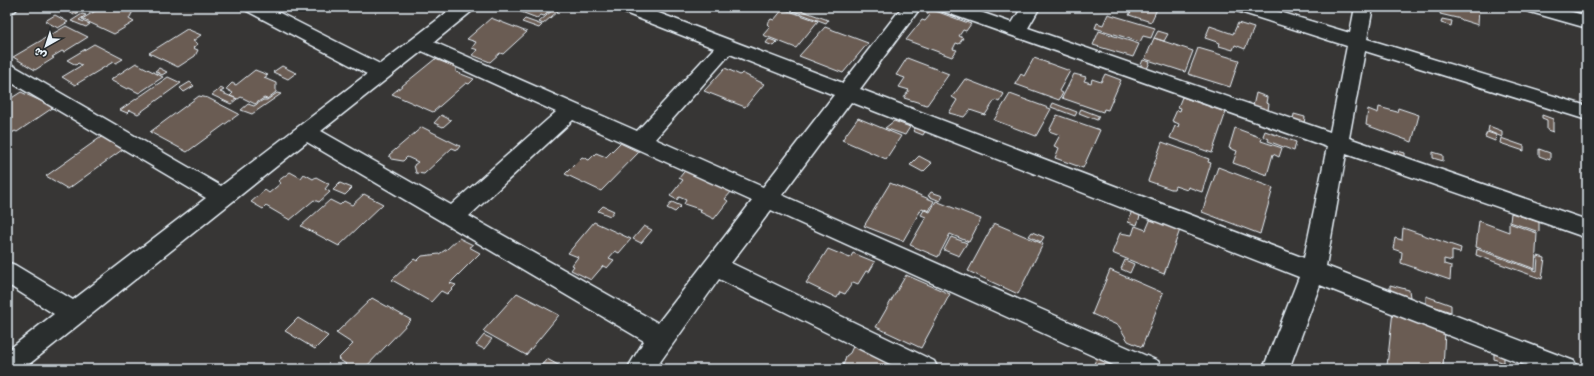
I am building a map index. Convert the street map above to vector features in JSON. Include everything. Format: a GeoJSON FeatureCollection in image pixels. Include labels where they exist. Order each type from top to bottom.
{"type":"FeatureCollection","features":[{"type":"Feature","properties":{"kind":"street"},"geometry":{"type":"LineString","coordinates":[[252,7],[381,73]]}},
{"type":"Feature","properties":{"kind":"street"},"geometry":{"type":"LineString","coordinates":[[7,366],[464,7]]}},
{"type":"Feature","properties":{"kind":"street"},"geometry":{"type":"LineString","coordinates":[[626,7],[1565,369]]}},
{"type":"Feature","properties":{"kind":"street"},"geometry":{"type":"LineString","coordinates":[[646,367],[661,338],[912,7]]}},
{"type":"Feature","properties":{"kind":"street"},"geometry":{"type":"LineString","coordinates":[[948,7],[1587,229]]}},
{"type":"Feature","properties":{"kind":"street"},"geometry":{"type":"LineString","coordinates":[[1017,31],[1031,7]]}},
{"type":"Feature","properties":{"kind":"street"},"geometry":{"type":"LineString","coordinates":[[1243,7],[1587,113]]}},
{"type":"Feature","properties":{"kind":"street"},"geometry":{"type":"LineString","coordinates":[[1276,369],[1313,272],[1364,7]]}},
{"type":"Feature","properties":{"kind":"street"},"geometry":{"type":"LineString","coordinates":[[1533,7],[1587,22]]}},
{"type":"Feature","properties":{"kind":"street"},"geometry":{"type":"LineString","coordinates":[[420,43],[1149,369]]}},
{"type":"Feature","properties":{"kind":"street"},"geometry":{"type":"LineString","coordinates":[[641,141],[726,46]]}},
{"type":"Feature","properties":{"kind":"street"},"geometry":{"type":"LineString","coordinates":[[7,71],[222,197]]}},
{"type":"Feature","properties":{"kind":"street"},"geometry":{"type":"LineString","coordinates":[[453,217],[571,110]]}},
{"type":"Feature","properties":{"kind":"street"},"geometry":{"type":"LineString","coordinates":[[306,132],[661,338]]}},
{"type":"Feature","properties":{"kind":"street"},"geometry":{"type":"LineString","coordinates":[[715,266],[925,369]]}},
{"type":"Feature","properties":{"kind":"street"},"geometry":{"type":"LineString","coordinates":[[7,272],[74,314]]}},
{"type":"Feature","properties":{"kind":"building"},"geometry":{"type":"Polygon","coordinates":[[[61,7],[85,7],[86,8],[74,15],[61,7]]]}},
{"type":"Feature","properties":{"kind":"building"},"geometry":{"type":"Polygon","coordinates":[[[135,7],[129,19],[134,22],[114,34],[82,19],[97,10],[95,8],[135,7]]]}},
{"type":"Feature","properties":{"kind":"building"},"geometry":{"type":"Polygon","coordinates":[[[508,7],[554,7],[544,16],[541,15],[537,18],[508,7]]]}},
{"type":"Feature","properties":{"kind":"building"},"geometry":{"type":"Polygon","coordinates":[[[783,7],[792,7],[828,20],[826,23],[783,7]]]}},
{"type":"Feature","properties":{"kind":"building"},"geometry":{"type":"Polygon","coordinates":[[[1117,7],[1158,7],[1151,22],[1129,15],[1131,11],[1117,7]]]}},
{"type":"Feature","properties":{"kind":"building"},"geometry":{"type":"Polygon","coordinates":[[[1441,7],[1479,7],[1478,25],[1440,14],[1441,7]]]}},
{"type":"Feature","properties":{"kind":"building"},"geometry":{"type":"Polygon","coordinates":[[[1555,7],[1587,7],[1587,14],[1555,7]]]}},
{"type":"Feature","properties":{"kind":"building"},"geometry":{"type":"Polygon","coordinates":[[[554,9],[558,11],[543,24],[539,22],[554,9]]]}},
{"type":"Feature","properties":{"kind":"building"},"geometry":{"type":"Polygon","coordinates":[[[783,9],[818,21],[796,48],[763,35],[770,27],[767,24],[771,19],[774,20],[783,9]]]}},
{"type":"Feature","properties":{"kind":"building"},"geometry":{"type":"Polygon","coordinates":[[[930,9],[971,24],[966,31],[963,30],[959,36],[963,38],[959,44],[956,43],[953,49],[957,50],[952,57],[906,40],[922,20],[925,21],[930,15],[927,14],[930,9]]]}},
{"type":"Feature","properties":{"kind":"building"},"geometry":{"type":"Polygon","coordinates":[[[82,14],[86,15],[79,20],[90,24],[86,27],[71,21],[82,14]]]}},
{"type":"Feature","properties":{"kind":"building"},"geometry":{"type":"Polygon","coordinates":[[[1108,14],[1155,28],[1151,38],[1143,36],[1140,42],[1095,28],[1097,23],[1103,25],[1108,14]]]}},
{"type":"Feature","properties":{"kind":"building"},"geometry":{"type":"Polygon","coordinates":[[[55,15],[68,22],[58,28],[45,21],[55,15]]]}},
{"type":"Feature","properties":{"kind":"building"},"geometry":{"type":"Polygon","coordinates":[[[491,18],[527,32],[503,54],[500,53],[490,62],[472,55],[478,50],[472,48],[476,42],[467,39],[491,18]]]}},
{"type":"Feature","properties":{"kind":"building"},"geometry":{"type":"Polygon","coordinates":[[[525,19],[542,25],[539,28],[522,22],[525,19]]]}},
{"type":"Feature","properties":{"kind":"building"},"geometry":{"type":"Polygon","coordinates":[[[1442,19],[1452,21],[1451,26],[1441,23],[1442,19]]]}},
{"type":"Feature","properties":{"kind":"building"},"geometry":{"type":"Polygon","coordinates":[[[1238,23],[1254,28],[1245,49],[1235,45],[1233,50],[1219,46],[1220,43],[1205,38],[1210,26],[1233,34],[1238,23]]]}},
{"type":"Feature","properties":{"kind":"building"},"geometry":{"type":"Polygon","coordinates":[[[66,26],[88,37],[64,52],[62,51],[52,57],[54,58],[35,70],[13,57],[66,26]]]}},
{"type":"Feature","properties":{"kind":"building"},"geometry":{"type":"Polygon","coordinates":[[[825,27],[868,43],[843,73],[799,56],[825,27]]]}},
{"type":"Feature","properties":{"kind":"building"},"geometry":{"type":"Polygon","coordinates":[[[187,29],[201,35],[193,41],[198,44],[193,48],[198,50],[195,56],[178,67],[149,53],[187,29]]]}},
{"type":"Feature","properties":{"kind":"building"},"geometry":{"type":"Polygon","coordinates":[[[1099,31],[1139,44],[1133,57],[1093,45],[1099,31]]]}},
{"type":"Feature","properties":{"kind":"building"},"geometry":{"type":"Polygon","coordinates":[[[1158,31],[1168,34],[1164,41],[1154,38],[1158,31]]]}},
{"type":"Feature","properties":{"kind":"building"},"geometry":{"type":"Polygon","coordinates":[[[1154,38],[1193,51],[1185,72],[1145,59],[1154,38]]]}},
{"type":"Feature","properties":{"kind":"building"},"geometry":{"type":"Polygon","coordinates":[[[769,39],[777,42],[773,46],[766,43],[769,39]]]}},
{"type":"Feature","properties":{"kind":"building"},"geometry":{"type":"Polygon","coordinates":[[[94,44],[123,59],[116,63],[113,62],[75,85],[62,77],[82,65],[78,63],[76,65],[67,60],[94,44]]]}},
{"type":"Feature","properties":{"kind":"building"},"geometry":{"type":"Polygon","coordinates":[[[1198,48],[1239,60],[1230,87],[1188,74],[1198,48]]]}},
{"type":"Feature","properties":{"kind":"building"},"geometry":{"type":"Polygon","coordinates":[[[907,58],[949,74],[927,105],[904,98],[909,90],[899,87],[905,78],[896,75],[907,58]]]}},
{"type":"Feature","properties":{"kind":"building"},"geometry":{"type":"Polygon","coordinates":[[[1034,58],[1070,71],[1059,91],[1063,93],[1059,100],[1015,84],[1021,74],[1024,76],[1034,58]]]}},
{"type":"Feature","properties":{"kind":"building"},"geometry":{"type":"Polygon","coordinates":[[[435,59],[456,67],[456,72],[474,79],[469,84],[466,83],[433,112],[392,94],[435,59]]]}},
{"type":"Feature","properties":{"kind":"building"},"geometry":{"type":"Polygon","coordinates":[[[1143,60],[1150,62],[1147,69],[1140,67],[1143,60]]]}},
{"type":"Feature","properties":{"kind":"building"},"geometry":{"type":"Polygon","coordinates":[[[136,63],[163,77],[139,93],[129,88],[127,89],[110,80],[136,63]]]}},
{"type":"Feature","properties":{"kind":"building"},"geometry":{"type":"Polygon","coordinates":[[[282,66],[296,73],[288,79],[273,72],[282,66]]]}},
{"type":"Feature","properties":{"kind":"building"},"geometry":{"type":"Polygon","coordinates":[[[159,68],[167,72],[162,75],[155,71],[159,68]]]}},
{"type":"Feature","properties":{"kind":"building"},"geometry":{"type":"Polygon","coordinates":[[[725,68],[740,75],[742,73],[764,84],[745,107],[704,91],[725,68]]]}},
{"type":"Feature","properties":{"kind":"building"},"geometry":{"type":"Polygon","coordinates":[[[255,70],[268,75],[264,78],[276,83],[276,92],[267,99],[264,98],[255,104],[241,97],[238,99],[230,96],[233,93],[226,89],[232,83],[236,85],[255,70]]]}},
{"type":"Feature","properties":{"kind":"building"},"geometry":{"type":"Polygon","coordinates":[[[1074,74],[1086,77],[1084,81],[1091,83],[1092,79],[1101,82],[1105,74],[1121,80],[1108,110],[1104,109],[1103,112],[1062,98],[1074,74]]]}},
{"type":"Feature","properties":{"kind":"building"},"geometry":{"type":"Polygon","coordinates":[[[168,77],[181,83],[138,114],[130,110],[127,113],[120,110],[168,77]]]}},
{"type":"Feature","properties":{"kind":"building"},"geometry":{"type":"Polygon","coordinates":[[[965,79],[1004,94],[999,102],[995,100],[985,115],[970,110],[964,117],[949,113],[957,100],[952,97],[965,79]]]}},
{"type":"Feature","properties":{"kind":"building"},"geometry":{"type":"Polygon","coordinates":[[[190,82],[194,86],[184,92],[180,88],[190,82]]]}},
{"type":"Feature","properties":{"kind":"building"},"geometry":{"type":"Polygon","coordinates":[[[221,88],[224,90],[220,92],[237,99],[231,104],[212,95],[221,88]]]}},
{"type":"Feature","properties":{"kind":"building"},"geometry":{"type":"Polygon","coordinates":[[[21,92],[54,107],[17,132],[15,131],[7,136],[7,101],[21,92]]]}},
{"type":"Feature","properties":{"kind":"building"},"geometry":{"type":"Polygon","coordinates":[[[277,93],[281,94],[252,114],[241,110],[248,104],[254,106],[277,93]]]}},
{"type":"Feature","properties":{"kind":"building"},"geometry":{"type":"Polygon","coordinates":[[[1256,93],[1267,97],[1266,103],[1269,104],[1268,110],[1253,106],[1256,93]]]}},
{"type":"Feature","properties":{"kind":"building"},"geometry":{"type":"Polygon","coordinates":[[[1010,94],[1051,109],[1036,136],[994,120],[1010,94]]]}},
{"type":"Feature","properties":{"kind":"building"},"geometry":{"type":"Polygon","coordinates":[[[199,96],[208,98],[239,114],[187,152],[150,132],[199,96]]]}},
{"type":"Feature","properties":{"kind":"building"},"geometry":{"type":"Polygon","coordinates":[[[1182,97],[1226,112],[1212,153],[1170,138],[1175,126],[1178,127],[1179,124],[1172,121],[1177,110],[1180,111],[1181,108],[1178,107],[1182,97]]]}},
{"type":"Feature","properties":{"kind":"building"},"geometry":{"type":"Polygon","coordinates":[[[1053,103],[1077,112],[1075,116],[1051,107],[1053,103]]]}},
{"type":"Feature","properties":{"kind":"building"},"geometry":{"type":"Polygon","coordinates":[[[1379,107],[1397,112],[1398,108],[1419,115],[1412,142],[1366,125],[1368,109],[1378,113],[1379,107]]]}},
{"type":"Feature","properties":{"kind":"building"},"geometry":{"type":"Polygon","coordinates":[[[1081,109],[1099,116],[1097,120],[1079,113],[1081,109]]]}},
{"type":"Feature","properties":{"kind":"building"},"geometry":{"type":"Polygon","coordinates":[[[1294,114],[1305,117],[1304,124],[1293,120],[1294,114]]]}},
{"type":"Feature","properties":{"kind":"building"},"geometry":{"type":"Polygon","coordinates":[[[441,115],[451,120],[443,127],[434,123],[441,115]]]}},
{"type":"Feature","properties":{"kind":"building"},"geometry":{"type":"Polygon","coordinates":[[[1057,115],[1100,130],[1083,168],[1055,158],[1059,148],[1054,146],[1060,135],[1049,131],[1057,115]]]}},
{"type":"Feature","properties":{"kind":"building"},"geometry":{"type":"Polygon","coordinates":[[[1542,115],[1553,119],[1553,132],[1547,130],[1547,120],[1542,118],[1542,115]]]}},
{"type":"Feature","properties":{"kind":"building"},"geometry":{"type":"Polygon","coordinates":[[[858,118],[901,136],[886,159],[842,140],[858,118]]]}},
{"type":"Feature","properties":{"kind":"building"},"geometry":{"type":"Polygon","coordinates":[[[894,121],[910,127],[905,135],[885,128],[894,121]]]}},
{"type":"Feature","properties":{"kind":"building"},"geometry":{"type":"Polygon","coordinates":[[[917,125],[927,128],[923,135],[913,131],[917,125]]]}},
{"type":"Feature","properties":{"kind":"building"},"geometry":{"type":"Polygon","coordinates":[[[1489,126],[1502,131],[1502,137],[1488,131],[1489,126]]]}},
{"type":"Feature","properties":{"kind":"building"},"geometry":{"type":"Polygon","coordinates":[[[422,127],[460,146],[457,150],[452,148],[424,174],[416,173],[414,165],[418,162],[407,157],[403,161],[391,159],[389,155],[422,127]]]}},
{"type":"Feature","properties":{"kind":"building"},"geometry":{"type":"Polygon","coordinates":[[[1235,128],[1262,138],[1261,141],[1282,148],[1279,157],[1273,154],[1267,175],[1233,163],[1237,151],[1229,148],[1235,128]]]}},
{"type":"Feature","properties":{"kind":"building"},"geometry":{"type":"Polygon","coordinates":[[[1265,131],[1296,142],[1294,151],[1268,141],[1269,139],[1263,136],[1265,131]]]}},
{"type":"Feature","properties":{"kind":"building"},"geometry":{"type":"Polygon","coordinates":[[[1487,132],[1496,135],[1495,141],[1485,137],[1487,132]]]}},
{"type":"Feature","properties":{"kind":"building"},"geometry":{"type":"Polygon","coordinates":[[[104,135],[126,147],[68,189],[46,176],[104,135]]]}},
{"type":"Feature","properties":{"kind":"building"},"geometry":{"type":"Polygon","coordinates":[[[1501,138],[1524,146],[1524,151],[1500,143],[1501,138]]]}},
{"type":"Feature","properties":{"kind":"building"},"geometry":{"type":"Polygon","coordinates":[[[1162,142],[1209,159],[1208,162],[1211,163],[1202,192],[1188,187],[1187,190],[1175,186],[1174,189],[1171,189],[1148,181],[1162,142]]]}},
{"type":"Feature","properties":{"kind":"building"},"geometry":{"type":"Polygon","coordinates":[[[620,143],[639,152],[601,191],[565,174],[582,157],[589,160],[596,153],[606,157],[620,143]]]}},
{"type":"Feature","properties":{"kind":"building"},"geometry":{"type":"Polygon","coordinates":[[[1539,149],[1550,153],[1550,160],[1539,156],[1539,149]]]}},
{"type":"Feature","properties":{"kind":"building"},"geometry":{"type":"Polygon","coordinates":[[[1394,150],[1405,153],[1405,160],[1394,158],[1394,150]]]}},
{"type":"Feature","properties":{"kind":"building"},"geometry":{"type":"Polygon","coordinates":[[[1433,152],[1443,155],[1443,161],[1433,158],[1433,152]]]}},
{"type":"Feature","properties":{"kind":"building"},"geometry":{"type":"Polygon","coordinates":[[[919,156],[932,163],[923,172],[910,165],[919,156]]]}},
{"type":"Feature","properties":{"kind":"building"},"geometry":{"type":"Polygon","coordinates":[[[1218,167],[1273,188],[1260,234],[1202,212],[1218,167]]]}},
{"type":"Feature","properties":{"kind":"building"},"geometry":{"type":"Polygon","coordinates":[[[687,168],[732,191],[725,199],[728,201],[714,219],[700,212],[702,210],[684,204],[686,200],[679,197],[677,200],[670,196],[683,180],[679,178],[687,168]]]}},
{"type":"Feature","properties":{"kind":"building"},"geometry":{"type":"Polygon","coordinates":[[[290,172],[301,178],[304,174],[313,179],[316,177],[329,184],[325,189],[330,192],[319,202],[314,200],[290,220],[266,206],[263,209],[251,202],[265,190],[269,193],[281,183],[278,181],[290,172]]]}},
{"type":"Feature","properties":{"kind":"building"},"geometry":{"type":"Polygon","coordinates":[[[340,183],[352,188],[345,195],[333,190],[340,183]]]}},
{"type":"Feature","properties":{"kind":"building"},"geometry":{"type":"Polygon","coordinates":[[[890,183],[934,201],[929,211],[922,208],[903,241],[864,226],[890,183]]]}},
{"type":"Feature","properties":{"kind":"building"},"geometry":{"type":"Polygon","coordinates":[[[931,192],[943,196],[940,201],[928,196],[931,192]]]}},
{"type":"Feature","properties":{"kind":"building"},"geometry":{"type":"Polygon","coordinates":[[[364,194],[383,204],[339,246],[301,226],[330,200],[340,205],[344,201],[352,205],[364,194]]]}},
{"type":"Feature","properties":{"kind":"building"},"geometry":{"type":"Polygon","coordinates":[[[936,201],[981,219],[969,242],[950,234],[938,257],[910,245],[926,217],[921,215],[924,210],[930,212],[936,201]]]}},
{"type":"Feature","properties":{"kind":"building"},"geometry":{"type":"Polygon","coordinates":[[[672,202],[681,206],[675,212],[667,208],[672,202]]]}},
{"type":"Feature","properties":{"kind":"building"},"geometry":{"type":"Polygon","coordinates":[[[603,206],[614,211],[610,216],[598,211],[603,206]]]}},
{"type":"Feature","properties":{"kind":"building"},"geometry":{"type":"Polygon","coordinates":[[[1132,210],[1141,213],[1137,225],[1128,222],[1132,210]]]}},
{"type":"Feature","properties":{"kind":"building"},"geometry":{"type":"Polygon","coordinates":[[[1511,213],[1539,222],[1539,232],[1510,222],[1511,213]]]}},
{"type":"Feature","properties":{"kind":"building"},"geometry":{"type":"Polygon","coordinates":[[[1152,216],[1181,227],[1164,274],[1112,253],[1120,233],[1132,235],[1135,226],[1146,230],[1152,216]]]}},
{"type":"Feature","properties":{"kind":"building"},"geometry":{"type":"Polygon","coordinates":[[[1479,221],[1509,232],[1509,223],[1537,233],[1535,269],[1476,247],[1479,221]]]}},
{"type":"Feature","properties":{"kind":"building"},"geometry":{"type":"Polygon","coordinates":[[[594,222],[631,239],[619,253],[615,251],[609,258],[614,260],[607,268],[603,266],[591,280],[571,270],[574,266],[572,265],[578,257],[568,253],[594,222]]]}},
{"type":"Feature","properties":{"kind":"building"},"geometry":{"type":"Polygon","coordinates":[[[994,223],[1043,244],[1018,294],[968,271],[994,223]]]}},
{"type":"Feature","properties":{"kind":"building"},"geometry":{"type":"Polygon","coordinates":[[[644,226],[652,230],[641,243],[633,239],[644,226]]]}},
{"type":"Feature","properties":{"kind":"building"},"geometry":{"type":"Polygon","coordinates":[[[1403,228],[1461,248],[1460,253],[1452,251],[1452,261],[1444,259],[1444,264],[1451,266],[1450,280],[1401,263],[1402,252],[1393,249],[1395,238],[1402,240],[1403,228]]]}},
{"type":"Feature","properties":{"kind":"building"},"geometry":{"type":"Polygon","coordinates":[[[1032,232],[1044,237],[1041,242],[1029,236],[1032,232]]]}},
{"type":"Feature","properties":{"kind":"building"},"geometry":{"type":"Polygon","coordinates":[[[951,237],[967,243],[959,256],[944,250],[951,237]]]}},
{"type":"Feature","properties":{"kind":"building"},"geometry":{"type":"Polygon","coordinates":[[[459,238],[473,245],[469,247],[480,253],[450,283],[456,285],[447,294],[441,291],[431,302],[392,280],[414,259],[417,261],[422,256],[439,254],[459,238]]]}},
{"type":"Feature","properties":{"kind":"building"},"geometry":{"type":"Polygon","coordinates":[[[828,249],[850,258],[853,253],[875,262],[869,272],[866,271],[858,284],[853,282],[845,294],[840,292],[837,298],[806,283],[828,249]]]}},
{"type":"Feature","properties":{"kind":"building"},"geometry":{"type":"Polygon","coordinates":[[[1477,249],[1537,271],[1538,256],[1545,258],[1542,279],[1476,255],[1477,249]]]}},
{"type":"Feature","properties":{"kind":"building"},"geometry":{"type":"Polygon","coordinates":[[[1125,260],[1134,264],[1130,273],[1121,269],[1125,260]]]}},
{"type":"Feature","properties":{"kind":"building"},"geometry":{"type":"Polygon","coordinates":[[[1110,270],[1163,293],[1142,347],[1128,341],[1119,326],[1092,314],[1110,270]]]}},
{"type":"Feature","properties":{"kind":"building"},"geometry":{"type":"Polygon","coordinates":[[[906,275],[950,294],[921,348],[876,327],[906,275]]]}},
{"type":"Feature","properties":{"kind":"building"},"geometry":{"type":"Polygon","coordinates":[[[1390,285],[1409,290],[1410,297],[1390,292],[1390,285]]]}},
{"type":"Feature","properties":{"kind":"building"},"geometry":{"type":"Polygon","coordinates":[[[517,293],[559,315],[526,355],[483,331],[517,293]]]}},
{"type":"Feature","properties":{"kind":"building"},"geometry":{"type":"Polygon","coordinates":[[[1426,296],[1451,305],[1451,312],[1426,304],[1426,296]]]}},
{"type":"Feature","properties":{"kind":"building"},"geometry":{"type":"Polygon","coordinates":[[[372,298],[411,320],[364,369],[344,369],[342,368],[346,364],[338,359],[353,344],[336,333],[372,298]]]}},
{"type":"Feature","properties":{"kind":"building"},"geometry":{"type":"Polygon","coordinates":[[[1393,311],[1445,330],[1443,369],[1396,369],[1387,366],[1393,311]]]}},
{"type":"Feature","properties":{"kind":"building"},"geometry":{"type":"Polygon","coordinates":[[[298,318],[328,336],[315,349],[285,331],[298,318]]]}},
{"type":"Feature","properties":{"kind":"building"},"geometry":{"type":"Polygon","coordinates":[[[484,335],[492,339],[484,349],[476,345],[484,335]]]}},
{"type":"Feature","properties":{"kind":"building"},"geometry":{"type":"Polygon","coordinates":[[[855,342],[910,369],[842,369],[846,356],[850,353],[855,342]]]}},
{"type":"Feature","properties":{"kind":"building"},"geometry":{"type":"Polygon","coordinates":[[[1494,353],[1504,357],[1504,363],[1494,359],[1494,353]]]}},
{"type":"Feature","properties":{"kind":"building"},"geometry":{"type":"Polygon","coordinates":[[[1098,354],[1124,369],[1092,369],[1098,354]]]}},
{"type":"Feature","properties":{"kind":"building"},"geometry":{"type":"Polygon","coordinates":[[[547,359],[560,366],[558,369],[538,369],[547,359]]]}}]}
